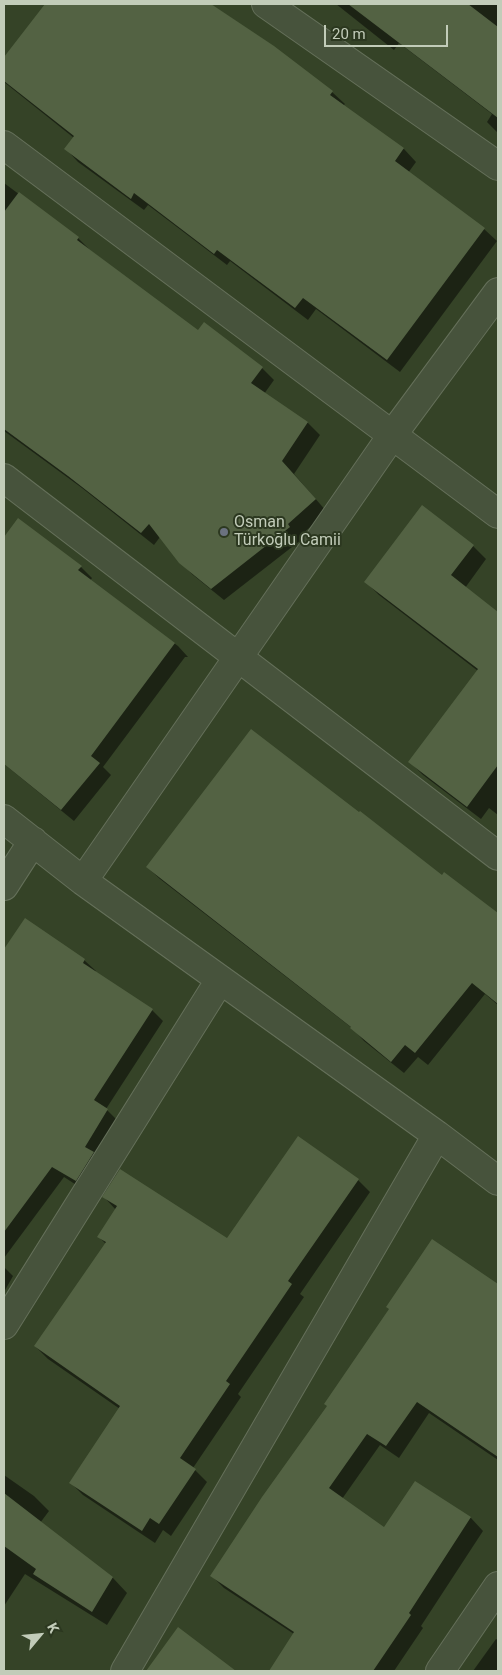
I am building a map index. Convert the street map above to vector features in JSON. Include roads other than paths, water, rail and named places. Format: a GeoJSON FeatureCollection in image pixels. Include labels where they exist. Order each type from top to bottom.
{"type":"FeatureCollection","features":[{"type":"Feature","properties":{"kind":"street"},"geometry":{"type":"LineString","coordinates":[[266,4],[498,166]]}},
{"type":"Feature","properties":{"kind":"street"},"geometry":{"type":"LineString","coordinates":[[4,145],[498,514]]}},
{"type":"Feature","properties":{"kind":"street"},"geometry":{"type":"LineString","coordinates":[[83,881],[393,434],[498,292]]}},
{"type":"Feature","properties":{"kind":"street"},"geometry":{"type":"LineString","coordinates":[[4,478],[498,856]]}},
{"type":"Feature","properties":{"kind":"street"},"geometry":{"type":"LineString","coordinates":[[4,819],[83,881],[437,1134],[498,1181]]}},
{"type":"Feature","properties":{"kind":"street"},"geometry":{"type":"LineString","coordinates":[[4,886],[33,841]]}},
{"type":"Feature","properties":{"kind":"street"},"geometry":{"type":"LineString","coordinates":[[4,1325],[220,980]]}},
{"type":"Feature","properties":{"kind":"street"},"geometry":{"type":"LineString","coordinates":[[125,1671],[437,1134]]}},
{"type":"Feature","properties":{"kind":"street"},"geometry":{"type":"LineString","coordinates":[[440,1671],[498,1586]]}},
{"type":"Feature","properties":{"kind":"place","name":"Osman Türkoğlu Camii"},"geometry":{"type":"Point","coordinates":[224,532]}}]}
